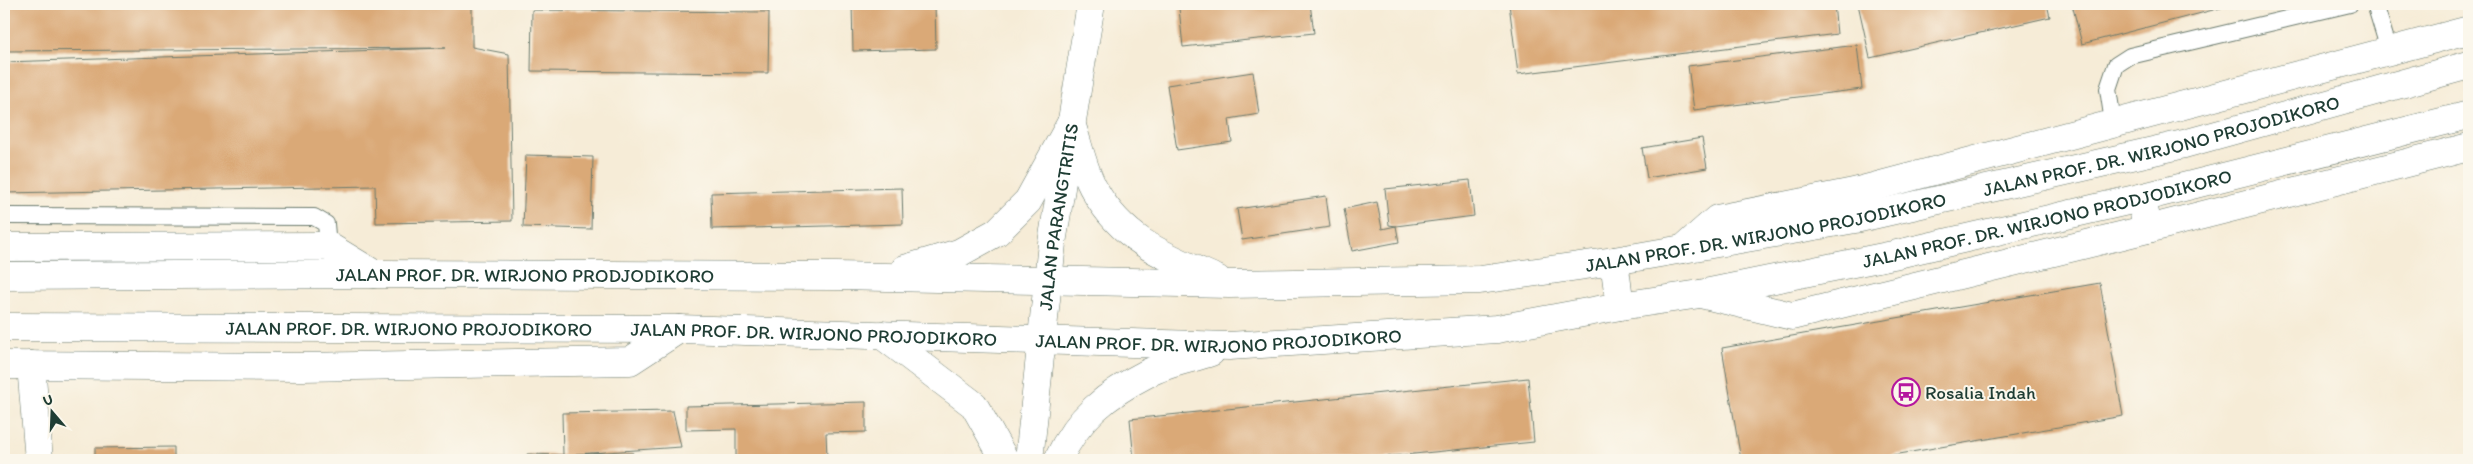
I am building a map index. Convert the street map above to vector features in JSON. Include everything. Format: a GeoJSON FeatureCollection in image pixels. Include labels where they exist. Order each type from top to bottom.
{"type":"FeatureCollection","features":[{"type":"Feature","properties":{"kind":"main road","name":"JALAN PARANGTRITIS"},"geometry":{"type":"LineString","coordinates":[[1029,460],[1048,280],[1090,4]]}},
{"type":"Feature","properties":{"kind":"main road"},"geometry":{"type":"LineString","coordinates":[[1683,249],[1717,219],[1854,192],[2113,122],[2469,30]]}},
{"type":"Feature","properties":{"kind":"main road","name":"JALAN PROF. DR. WIRJONO PROJODIKORO"},"geometry":{"type":"LineString","coordinates":[[1048,280],[1228,284],[1480,280],[1614,262],[1855,220],[2184,144],[2469,65]]}},
{"type":"Feature","properties":{"kind":"main road","name":"JALAN PROF. DR. WIRJONO PRODJODIKORO"},"geometry":{"type":"LineString","coordinates":[[1620,306],[1700,294],[1893,256],[2140,198],[2469,115]]}},
{"type":"Feature","properties":{"kind":"main road"},"geometry":{"type":"LineString","coordinates":[[880,277],[959,253],[997,232],[1028,201],[1071,122]]}},
{"type":"Feature","properties":{"kind":"main road"},"geometry":{"type":"LineString","coordinates":[[1071,122],[1095,191],[1124,230],[1158,253],[1228,284]]}},
{"type":"Feature","properties":{"kind":"main road"},"geometry":{"type":"LineString","coordinates":[[1700,294],[1792,316],[2148,229],[2469,147]]}},
{"type":"Feature","properties":{"kind":"main road"},"geometry":{"type":"LineString","coordinates":[[2140,198],[2148,229]]}},
{"type":"Feature","properties":{"kind":"main road"},"geometry":{"type":"LineString","coordinates":[[4,247],[328,246],[374,274]]}},
{"type":"Feature","properties":{"kind":"main road"},"geometry":{"type":"LineString","coordinates":[[1614,262],[1620,306]]}},
{"type":"Feature","properties":{"kind":"main road","name":"JALAN PROF. DR. WIRJONO PRODJODIKORO"},"geometry":{"type":"LineString","coordinates":[[4,276],[374,274],[880,277],[1048,280]]}},
{"type":"Feature","properties":{"kind":"main road","name":"JALAN PROF. DR. WIRJONO PROJODIKORO"},"geometry":{"type":"LineString","coordinates":[[4,327],[679,329],[1229,346],[1497,329],[1620,306]]}},
{"type":"Feature","properties":{"kind":"main road"},"geometry":{"type":"LineString","coordinates":[[4,365],[302,367],[630,360],[679,329]]}},
{"type":"Feature","properties":{"kind":"main road"},"geometry":{"type":"LineString","coordinates":[[882,335],[974,405],[1005,460]]}},
{"type":"Feature","properties":{"kind":"main road"},"geometry":{"type":"LineString","coordinates":[[1058,460],[1069,437],[1100,403],[1149,372],[1229,346]]}},
{"type":"Feature","properties":{"kind":"main road"},"geometry":{"type":"LineString","coordinates":[[31,365],[39,460]]}},
{"type":"Feature","properties":{"kind":"lane"},"geometry":{"type":"LineString","coordinates":[[2113,122],[2108,89],[2116,65],[2130,56],[2350,4]]}},
{"type":"Feature","properties":{"kind":"lane"},"geometry":{"type":"LineString","coordinates":[[2375,4],[2389,50]]}},
{"type":"Feature","properties":{"kind":"lane"},"geometry":{"type":"LineString","coordinates":[[4,216],[314,217],[326,224],[328,246]]}},
{"type":"Feature","properties":{"kind":"building"},"geometry":{"type":"Polygon","coordinates":[[[4,4],[472,4],[472,47],[509,54],[512,221],[376,223],[375,186],[4,193],[4,62],[446,48],[4,51],[4,4]]]}},
{"type":"Feature","properties":{"kind":"building"},"geometry":{"type":"Polygon","coordinates":[[[852,4],[935,4],[936,49],[853,51],[852,4]]]}},
{"type":"Feature","properties":{"kind":"building"},"geometry":{"type":"Polygon","coordinates":[[[1219,4],[1310,4],[1314,33],[1183,47],[1179,8],[1219,4]]]}},
{"type":"Feature","properties":{"kind":"building"},"geometry":{"type":"Polygon","coordinates":[[[1509,4],[1834,4],[1837,34],[1518,74],[1509,4]]]}},
{"type":"Feature","properties":{"kind":"building"},"geometry":{"type":"Polygon","coordinates":[[[1858,4],[2047,4],[2050,17],[1870,58],[1858,4]]]}},
{"type":"Feature","properties":{"kind":"building"},"geometry":{"type":"Polygon","coordinates":[[[2072,4],[2236,4],[2082,44],[2072,4]]]}},
{"type":"Feature","properties":{"kind":"building"},"geometry":{"type":"Polygon","coordinates":[[[532,10],[769,12],[768,73],[531,71],[532,10]]]}},
{"type":"Feature","properties":{"kind":"building"},"geometry":{"type":"Polygon","coordinates":[[[1857,45],[1862,89],[1694,110],[1688,66],[1857,45]]]}},
{"type":"Feature","properties":{"kind":"building"},"geometry":{"type":"Polygon","coordinates":[[[1253,72],[1259,114],[1229,119],[1232,142],[1177,150],[1167,85],[1253,72]]]}},
{"type":"Feature","properties":{"kind":"building"},"geometry":{"type":"Polygon","coordinates":[[[1702,138],[1707,168],[1647,178],[1642,148],[1702,138]]]}},
{"type":"Feature","properties":{"kind":"building"},"geometry":{"type":"Polygon","coordinates":[[[526,155],[593,157],[591,229],[523,227],[526,155]]]}},
{"type":"Feature","properties":{"kind":"building"},"geometry":{"type":"Polygon","coordinates":[[[1470,180],[1474,216],[1396,226],[1389,225],[1385,189],[1470,180]]]}},
{"type":"Feature","properties":{"kind":"building"},"geometry":{"type":"Polygon","coordinates":[[[902,188],[903,224],[712,229],[711,193],[902,188]]]}},
{"type":"Feature","properties":{"kind":"building"},"geometry":{"type":"Polygon","coordinates":[[[1326,196],[1330,227],[1242,240],[1237,209],[1326,196]]]}},
{"type":"Feature","properties":{"kind":"building"},"geometry":{"type":"Polygon","coordinates":[[[1377,202],[1382,229],[1396,226],[1399,242],[1352,251],[1344,209],[1377,202]]]}},
{"type":"Feature","properties":{"kind":"building"},"geometry":{"type":"Polygon","coordinates":[[[2100,283],[2123,416],[1864,460],[1741,460],[1722,348],[2100,283]]]}},
{"type":"Feature","properties":{"kind":"building"},"geometry":{"type":"Polygon","coordinates":[[[1528,378],[1534,442],[1354,460],[1134,460],[1130,419],[1528,378]]]}},
{"type":"Feature","properties":{"kind":"building"},"geometry":{"type":"Polygon","coordinates":[[[866,402],[866,432],[826,433],[827,457],[736,459],[736,429],[686,430],[686,406],[866,402]]]}},
{"type":"Feature","properties":{"kind":"building"},"geometry":{"type":"Polygon","coordinates":[[[673,411],[681,447],[576,454],[633,453],[633,460],[527,460],[527,454],[563,455],[562,413],[673,411]]]}},
{"type":"Feature","properties":{"kind":"building"},"geometry":{"type":"Polygon","coordinates":[[[174,447],[174,460],[95,460],[95,448],[174,447]]]}},
{"type":"Feature","properties":{"kind":"place","name":"Rosalia Indah"},"geometry":{"type":"Point","coordinates":[1906,392]}}]}
